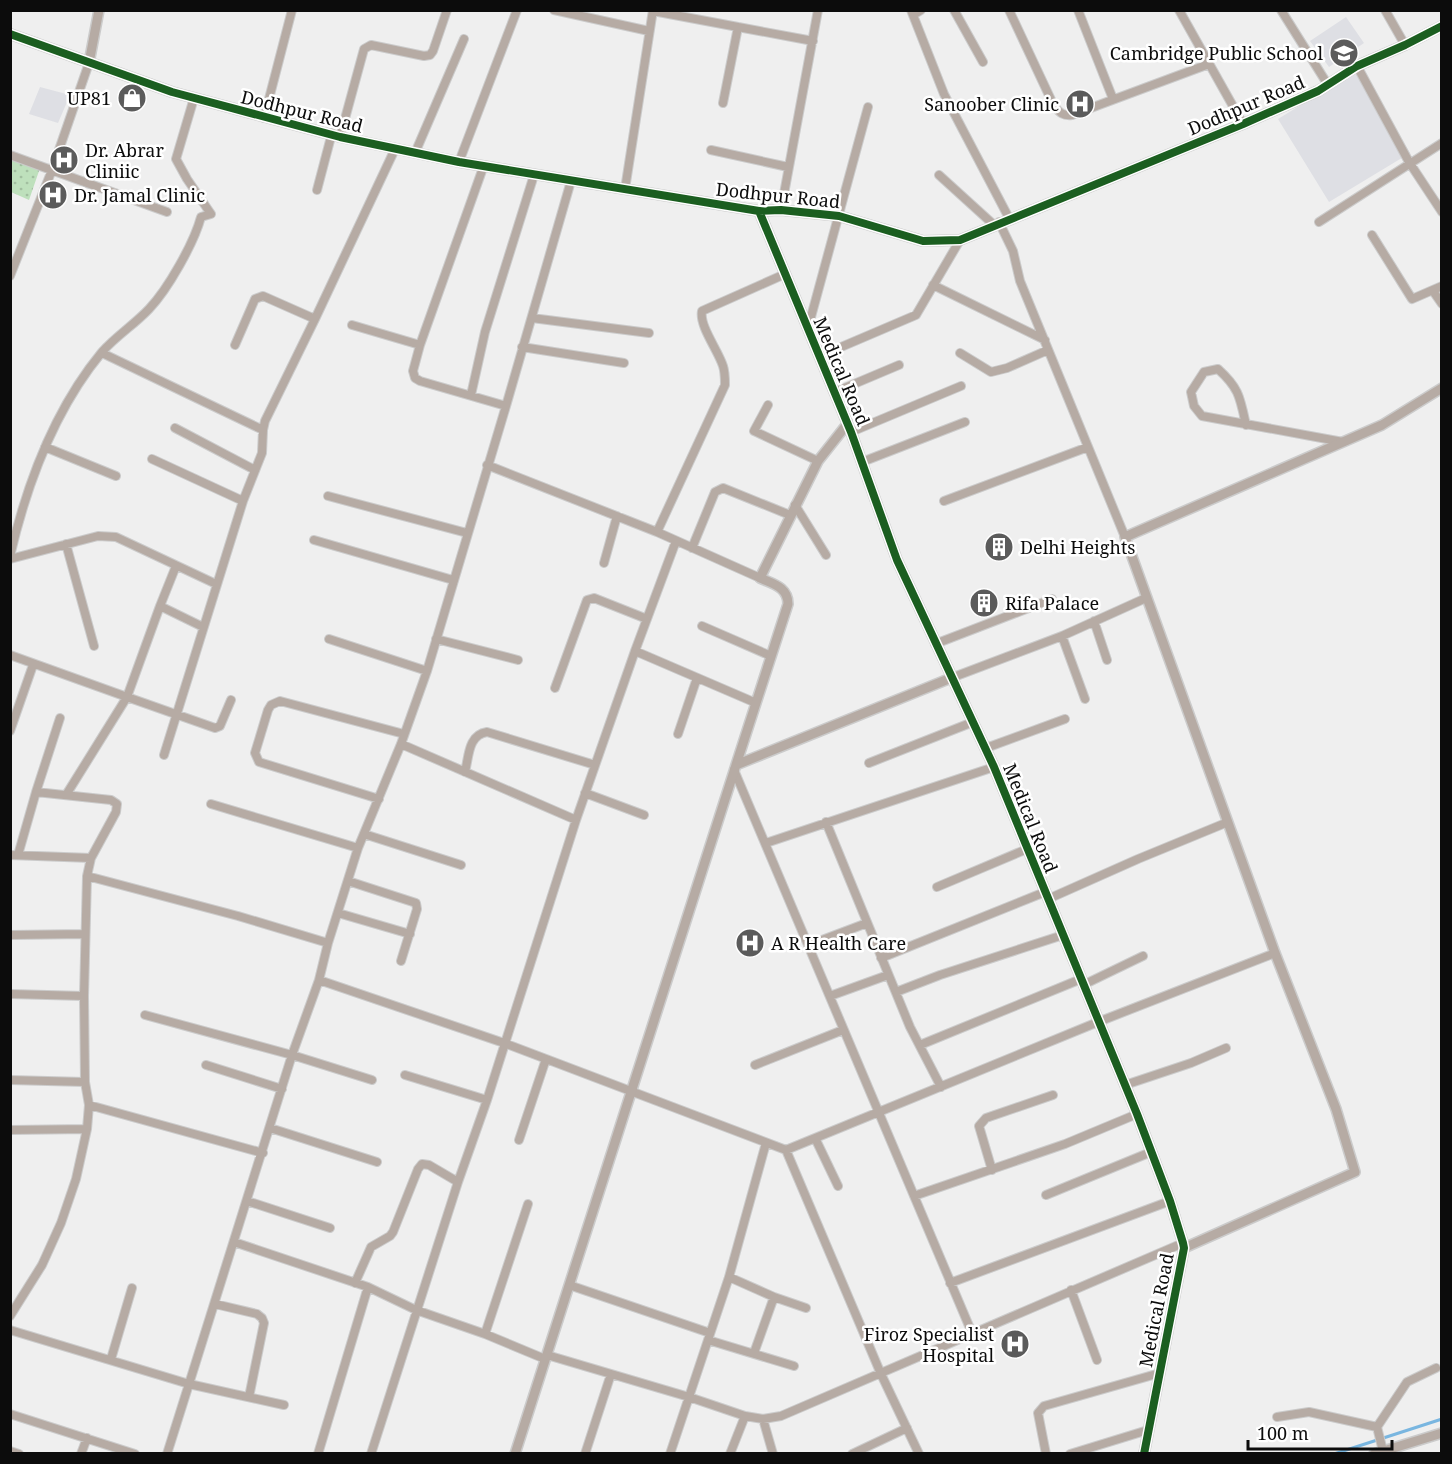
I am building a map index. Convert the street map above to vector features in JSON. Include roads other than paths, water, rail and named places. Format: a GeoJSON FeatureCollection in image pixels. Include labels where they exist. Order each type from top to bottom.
{"type":"FeatureCollection","features":[{"type":"Feature","properties":{"kind":"street"},"geometry":{"type":"LineString","coordinates":[[10,276],[52,170],[89,63],[99,10]]}},
{"type":"Feature","properties":{"kind":"street"},"geometry":{"type":"LineString","coordinates":[[264,118],[292,10]]}},
{"type":"Feature","properties":{"kind":"street"},"geometry":{"type":"LineString","coordinates":[[317,190],[364,49],[371,45],[424,56],[430,54],[447,10]]}},
{"type":"Feature","properties":{"kind":"street"},"geometry":{"type":"LineString","coordinates":[[459,162],[517,10]]}},
{"type":"Feature","properties":{"kind":"street"},"geometry":{"type":"LineString","coordinates":[[554,10],[649,31]]}},
{"type":"Feature","properties":{"kind":"street"},"geometry":{"type":"LineString","coordinates":[[781,210],[818,10]]}},
{"type":"Feature","properties":{"kind":"street"},"geometry":{"type":"LineString","coordinates":[[921,10],[912,13],[944,94],[1010,220]]}},
{"type":"Feature","properties":{"kind":"street"},"geometry":{"type":"LineString","coordinates":[[954,10],[983,62]]}},
{"type":"Feature","properties":{"kind":"street"},"geometry":{"type":"LineString","coordinates":[[1009,10],[1054,106],[1060,113],[1072,115],[1209,64]]}},
{"type":"Feature","properties":{"kind":"street"},"geometry":{"type":"LineString","coordinates":[[1078,10],[1113,99]]}},
{"type":"Feature","properties":{"kind":"street"},"geometry":{"type":"LineString","coordinates":[[1179,10],[1244,124]]}},
{"type":"Feature","properties":{"kind":"street"},"geometry":{"type":"LineString","coordinates":[[1281,10],[1328,85]]}},
{"type":"Feature","properties":{"kind":"street"},"geometry":{"type":"LineString","coordinates":[[1385,10],[1405,45]]}},
{"type":"Feature","properties":{"kind":"street"},"geometry":{"type":"LineString","coordinates":[[625,189],[653,11],[813,41]]}},
{"type":"Feature","properties":{"kind":"street","name":"Dodhpur Road"},"geometry":{"type":"LineString","coordinates":[[10,34],[194,98],[264,118],[394,149],[534,175],[759,211],[781,210],[839,216],[923,241],[960,240],[1244,124],[1328,85],[1357,66],[1442,26]]}},
{"type":"Feature","properties":{"kind":"street"},"geometry":{"type":"LineString","coordinates":[[723,103],[738,27]]}},
{"type":"Feature","properties":{"kind":"street"},"geometry":{"type":"LineString","coordinates":[[415,153],[464,39]]}},
{"type":"Feature","properties":{"kind":"street"},"geometry":{"type":"LineString","coordinates":[[1357,66],[1409,162],[1442,212]]}},
{"type":"Feature","properties":{"kind":"street"},"geometry":{"type":"LineString","coordinates":[[194,98],[176,159],[187,180],[211,214],[201,217],[198,230],[165,289],[149,309],[129,325],[102,353],[75,392],[45,447],[31,479],[20,513],[10,558],[98,536],[116,537],[216,584]]}},
{"type":"Feature","properties":{"kind":"street"},"geometry":{"type":"LineString","coordinates":[[808,328],[868,107]]}},
{"type":"Feature","properties":{"kind":"street"},"geometry":{"type":"LineString","coordinates":[[1319,222],[1409,162],[1442,143]]}},
{"type":"Feature","properties":{"kind":"street"},"geometry":{"type":"LineString","coordinates":[[164,755],[216,584],[243,501],[262,453],[265,421],[394,149]]}},
{"type":"Feature","properties":{"kind":"street"},"geometry":{"type":"LineString","coordinates":[[711,150],[788,167]]}},
{"type":"Feature","properties":{"kind":"street"},"geometry":{"type":"LineString","coordinates":[[10,154],[167,212]]}},
{"type":"Feature","properties":{"kind":"street"},"geometry":{"type":"LineString","coordinates":[[484,165],[413,370],[415,378],[420,381],[506,406]]}},
{"type":"Feature","properties":{"kind":"street"},"geometry":{"type":"LineString","coordinates":[[471,395],[486,332],[534,175]]}},
{"type":"Feature","properties":{"kind":"street"},"geometry":{"type":"LineString","coordinates":[[234,1242],[368,1287],[416,1310],[546,1357],[689,1397],[744,1416],[763,1419],[781,1416],[1071,1290],[1184,1246],[1355,1172],[1336,1109],[1275,953],[1125,537],[1020,281],[1012,251],[997,224],[939,175]]}},
{"type":"Feature","properties":{"kind":"street"},"geometry":{"type":"LineString","coordinates":[[167,1454],[292,1055],[319,980],[328,943],[358,848],[401,744],[427,671],[571,181]]}},
{"type":"Feature","properties":{"kind":"street","name":"Medical Road"},"geometry":{"type":"LineString","coordinates":[[759,211],[835,392],[897,560],[986,748],[1137,1114],[1170,1201],[1184,1246],[1144,1454]]}},
{"type":"Feature","properties":{"kind":"street"},"geometry":{"type":"LineString","coordinates":[[1372,235],[1413,299],[1442,286]]}},
{"type":"Feature","properties":{"kind":"street"},"geometry":{"type":"LineString","coordinates":[[820,356],[916,315],[960,240]]}},
{"type":"Feature","properties":{"kind":"street"},"geometry":{"type":"LineString","coordinates":[[657,532],[725,385],[723,364],[702,322],[702,311],[785,274]]}},
{"type":"Feature","properties":{"kind":"street"},"geometry":{"type":"LineString","coordinates":[[933,285],[1045,340]]}},
{"type":"Feature","properties":{"kind":"street"},"geometry":{"type":"LineString","coordinates":[[1433,291],[1442,304]]}},
{"type":"Feature","properties":{"kind":"street"},"geometry":{"type":"LineString","coordinates":[[235,345],[258,296],[263,296],[315,319]]}},
{"type":"Feature","properties":{"kind":"street"},"geometry":{"type":"LineString","coordinates":[[532,318],[649,333]]}},
{"type":"Feature","properties":{"kind":"street"},"geometry":{"type":"LineString","coordinates":[[352,325],[420,345]]}},
{"type":"Feature","properties":{"kind":"street"},"geometry":{"type":"LineString","coordinates":[[522,347],[624,363]]}},
{"type":"Feature","properties":{"kind":"street"},"geometry":{"type":"LineString","coordinates":[[960,353],[991,372],[1007,368],[1048,350]]}},
{"type":"Feature","properties":{"kind":"street"},"geometry":{"type":"LineString","coordinates":[[102,353],[263,430]]}},
{"type":"Feature","properties":{"kind":"street"},"geometry":{"type":"LineString","coordinates":[[835,392],[899,364]]}},
{"type":"Feature","properties":{"kind":"street"},"geometry":{"type":"LineString","coordinates":[[1246,425],[1241,400],[1234,384],[1218,369],[1204,372],[1191,392],[1194,406],[1202,416],[1246,425],[1343,442]]}},
{"type":"Feature","properties":{"kind":"street"},"geometry":{"type":"LineString","coordinates":[[760,578],[818,461],[849,428],[961,386]]}},
{"type":"Feature","properties":{"kind":"street"},"geometry":{"type":"LineString","coordinates":[[1125,537],[1382,425],[1442,388]]}},
{"type":"Feature","properties":{"kind":"street"},"geometry":{"type":"LineString","coordinates":[[768,405],[754,431],[818,461]]}},
{"type":"Feature","properties":{"kind":"street"},"geometry":{"type":"LineString","coordinates":[[862,462],[965,422]]}},
{"type":"Feature","properties":{"kind":"street"},"geometry":{"type":"LineString","coordinates":[[175,428],[255,470]]}},
{"type":"Feature","properties":{"kind":"street"},"geometry":{"type":"LineString","coordinates":[[45,447],[117,476]]}},
{"type":"Feature","properties":{"kind":"street"},"geometry":{"type":"LineString","coordinates":[[944,501],[1088,447]]}},
{"type":"Feature","properties":{"kind":"street"},"geometry":{"type":"LineString","coordinates":[[152,459],[243,501]]}},
{"type":"Feature","properties":{"kind":"street"},"geometry":{"type":"LineString","coordinates":[[487,465],[676,540],[783,589],[788,596],[788,604],[515,1454]]}},
{"type":"Feature","properties":{"kind":"street"},"geometry":{"type":"LineString","coordinates":[[692,548],[715,492],[719,489],[723,488],[790,515]]}},
{"type":"Feature","properties":{"kind":"street"},"geometry":{"type":"LineString","coordinates":[[328,496],[467,533]]}},
{"type":"Feature","properties":{"kind":"street"},"geometry":{"type":"LineString","coordinates":[[795,505],[826,555]]}},
{"type":"Feature","properties":{"kind":"street"},"geometry":{"type":"LineString","coordinates":[[604,563],[617,516]]}},
{"type":"Feature","properties":{"kind":"street"},"geometry":{"type":"LineString","coordinates":[[314,540],[453,580]]}},
{"type":"Feature","properties":{"kind":"street"},"geometry":{"type":"LineString","coordinates":[[371,1454],[585,793],[676,540]]}},
{"type":"Feature","properties":{"kind":"street"},"geometry":{"type":"LineString","coordinates":[[66,544],[94,646]]}},
{"type":"Feature","properties":{"kind":"street"},"geometry":{"type":"LineString","coordinates":[[66,795],[128,697],[176,566]]}},
{"type":"Feature","properties":{"kind":"street"},"geometry":{"type":"LineString","coordinates":[[555,688],[587,600],[594,598],[647,619]]}},
{"type":"Feature","properties":{"kind":"street"},"geometry":{"type":"LineString","coordinates":[[735,768],[951,678],[1062,636],[1146,598]]}},
{"type":"Feature","properties":{"kind":"street"},"geometry":{"type":"LineString","coordinates":[[935,644],[1052,599]]}},
{"type":"Feature","properties":{"kind":"street"},"geometry":{"type":"LineString","coordinates":[[160,606],[203,627]]}},
{"type":"Feature","properties":{"kind":"street"},"geometry":{"type":"LineString","coordinates":[[1094,621],[1107,660]]}},
{"type":"Feature","properties":{"kind":"street"},"geometry":{"type":"LineString","coordinates":[[702,626],[771,656]]}},
{"type":"Feature","properties":{"kind":"street"},"geometry":{"type":"LineString","coordinates":[[1062,636],[1085,699]]}},
{"type":"Feature","properties":{"kind":"street"},"geometry":{"type":"LineString","coordinates":[[329,639],[427,671]]}},
{"type":"Feature","properties":{"kind":"street"},"geometry":{"type":"LineString","coordinates":[[436,639],[518,660]]}},
{"type":"Feature","properties":{"kind":"street"},"geometry":{"type":"LineString","coordinates":[[635,651],[756,703]]}},
{"type":"Feature","properties":{"kind":"street"},"geometry":{"type":"LineString","coordinates":[[10,656],[218,728],[231,700]]}},
{"type":"Feature","properties":{"kind":"street"},"geometry":{"type":"LineString","coordinates":[[10,731],[33,665]]}},
{"type":"Feature","properties":{"kind":"street"},"geometry":{"type":"LineString","coordinates":[[678,734],[697,678]]}},
{"type":"Feature","properties":{"kind":"street"},"geometry":{"type":"LineString","coordinates":[[378,799],[259,762],[255,753],[268,710],[271,705],[280,701],[404,734]]}},
{"type":"Feature","properties":{"kind":"street"},"geometry":{"type":"LineString","coordinates":[[60,718],[14,855],[91,858]]}},
{"type":"Feature","properties":{"kind":"street"},"geometry":{"type":"LineString","coordinates":[[986,748],[1065,719]]}},
{"type":"Feature","properties":{"kind":"street"},"geometry":{"type":"LineString","coordinates":[[869,763],[973,722]]}},
{"type":"Feature","properties":{"kind":"street"},"geometry":{"type":"LineString","coordinates":[[465,772],[473,738],[479,733],[487,732],[595,765]]}},
{"type":"Feature","properties":{"kind":"street"},"geometry":{"type":"LineString","coordinates":[[401,744],[576,820]]}},
{"type":"Feature","properties":{"kind":"street"},"geometry":{"type":"LineString","coordinates":[[766,843],[994,767]]}},
{"type":"Feature","properties":{"kind":"street"},"geometry":{"type":"LineString","coordinates":[[735,768],[972,1333]]}},
{"type":"Feature","properties":{"kind":"street"},"geometry":{"type":"LineString","coordinates":[[10,1316],[42,1265],[61,1223],[76,1179],[87,1129],[84,996],[87,876],[91,858],[116,812],[117,804],[111,800],[36,792]]}},
{"type":"Feature","properties":{"kind":"street"},"geometry":{"type":"LineString","coordinates":[[585,793],[644,815]]}},
{"type":"Feature","properties":{"kind":"street"},"geometry":{"type":"LineString","coordinates":[[211,804],[358,848]]}},
{"type":"Feature","properties":{"kind":"street"},"geometry":{"type":"LineString","coordinates":[[826,822],[888,975],[941,1087]]}},
{"type":"Feature","properties":{"kind":"street"},"geometry":{"type":"LineString","coordinates":[[881,958],[1046,896],[1228,822]]}},
{"type":"Feature","properties":{"kind":"street"},"geometry":{"type":"LineString","coordinates":[[364,834],[461,865]]}},
{"type":"Feature","properties":{"kind":"street"},"geometry":{"type":"LineString","coordinates":[[937,886],[1027,849]]}},
{"type":"Feature","properties":{"kind":"street"},"geometry":{"type":"LineString","coordinates":[[87,876],[238,916],[328,943]]}},
{"type":"Feature","properties":{"kind":"street"},"geometry":{"type":"LineString","coordinates":[[348,881],[416,903],[417,909],[401,961]]}},
{"type":"Feature","properties":{"kind":"street"},"geometry":{"type":"LineString","coordinates":[[338,913],[410,934]]}},
{"type":"Feature","properties":{"kind":"street"},"geometry":{"type":"LineString","coordinates":[[809,945],[867,923]]}},
{"type":"Feature","properties":{"kind":"street"},"geometry":{"type":"LineString","coordinates":[[10,935],[85,934]]}},
{"type":"Feature","properties":{"kind":"street"},"geometry":{"type":"LineString","coordinates":[[896,992],[1062,935]]}},
{"type":"Feature","properties":{"kind":"street"},"geometry":{"type":"LineString","coordinates":[[319,980],[504,1042],[786,1150],[1098,1022],[1275,953]]}},
{"type":"Feature","properties":{"kind":"street"},"geometry":{"type":"LineString","coordinates":[[920,1045],[1143,956]]}},
{"type":"Feature","properties":{"kind":"street"},"geometry":{"type":"LineString","coordinates":[[830,996],[888,975]]}},
{"type":"Feature","properties":{"kind":"street"},"geometry":{"type":"LineString","coordinates":[[10,994],[84,996]]}},
{"type":"Feature","properties":{"kind":"street"},"geometry":{"type":"LineString","coordinates":[[145,1015],[292,1055],[372,1080]]}},
{"type":"Feature","properties":{"kind":"street"},"geometry":{"type":"LineString","coordinates":[[755,1065],[843,1030]]}},
{"type":"Feature","properties":{"kind":"street"},"geometry":{"type":"LineString","coordinates":[[1125,1085],[1191,1063],[1226,1048]]}},
{"type":"Feature","properties":{"kind":"street"},"geometry":{"type":"LineString","coordinates":[[519,1140],[546,1059]]}},
{"type":"Feature","properties":{"kind":"street"},"geometry":{"type":"LineString","coordinates":[[206,1065],[282,1089]]}},
{"type":"Feature","properties":{"kind":"street"},"geometry":{"type":"LineString","coordinates":[[405,1075],[487,1100]]}},
{"type":"Feature","properties":{"kind":"street"},"geometry":{"type":"LineString","coordinates":[[10,1080],[85,1082]]}},
{"type":"Feature","properties":{"kind":"street"},"geometry":{"type":"LineString","coordinates":[[992,1170],[979,1126],[981,1121],[1003,1111],[1053,1095]]}},
{"type":"Feature","properties":{"kind":"street"},"geometry":{"type":"LineString","coordinates":[[88,1105],[262,1153]]}},
{"type":"Feature","properties":{"kind":"street"},"geometry":{"type":"LineString","coordinates":[[914,1196],[1065,1144],[1137,1114]]}},
{"type":"Feature","properties":{"kind":"street"},"geometry":{"type":"LineString","coordinates":[[270,1128],[377,1162]]}},
{"type":"Feature","properties":{"kind":"street"},"geometry":{"type":"LineString","coordinates":[[10,1130],[87,1129]]}},
{"type":"Feature","properties":{"kind":"street"},"geometry":{"type":"LineString","coordinates":[[815,1138],[838,1186]]}},
{"type":"Feature","properties":{"kind":"street"},"geometry":{"type":"LineString","coordinates":[[669,1454],[729,1277],[766,1143]]}},
{"type":"Feature","properties":{"kind":"street"},"geometry":{"type":"LineString","coordinates":[[786,1150],[881,1374],[919,1454]]}},
{"type":"Feature","properties":{"kind":"street"},"geometry":{"type":"LineString","coordinates":[[1046,1195],[1151,1152]]}},
{"type":"Feature","properties":{"kind":"street"},"geometry":{"type":"LineString","coordinates":[[355,1283],[371,1247],[393,1232],[422,1164],[429,1165],[458,1182]]}},
{"type":"Feature","properties":{"kind":"street"},"geometry":{"type":"LineString","coordinates":[[950,1283],[1170,1201]]}},
{"type":"Feature","properties":{"kind":"street"},"geometry":{"type":"LineString","coordinates":[[247,1202],[330,1228]]}},
{"type":"Feature","properties":{"kind":"street"},"geometry":{"type":"LineString","coordinates":[[484,1334],[528,1204]]}},
{"type":"Feature","properties":{"kind":"street"},"geometry":{"type":"LineString","coordinates":[[729,1277],[806,1308]]}},
{"type":"Feature","properties":{"kind":"street"},"geometry":{"type":"LineString","coordinates":[[569,1285],[794,1366]]}},
{"type":"Feature","properties":{"kind":"street"},"geometry":{"type":"LineString","coordinates":[[318,1454],[368,1287]]}},
{"type":"Feature","properties":{"kind":"street"},"geometry":{"type":"LineString","coordinates":[[111,1359],[132,1288]]}},
{"type":"Feature","properties":{"kind":"street"},"geometry":{"type":"LineString","coordinates":[[1071,1290],[1097,1360]]}},
{"type":"Feature","properties":{"kind":"street"},"geometry":{"type":"LineString","coordinates":[[754,1353],[774,1297]]}},
{"type":"Feature","properties":{"kind":"street"},"geometry":{"type":"LineString","coordinates":[[215,1304],[257,1314],[264,1323],[249,1397]]}},
{"type":"Feature","properties":{"kind":"street"},"geometry":{"type":"LineString","coordinates":[[10,1329],[189,1384],[284,1405]]}},
{"type":"Feature","properties":{"kind":"street"},"geometry":{"type":"LineString","coordinates":[[1436,1368],[1407,1382],[1377,1427],[1378,1452],[1442,1433]]}},
{"type":"Feature","properties":{"kind":"street"},"geometry":{"type":"LineString","coordinates":[[1046,1454],[1038,1413],[1044,1406],[1160,1373]]}},
{"type":"Feature","properties":{"kind":"street"},"geometry":{"type":"LineString","coordinates":[[585,1454],[611,1374]]}},
{"type":"Feature","properties":{"kind":"street"},"geometry":{"type":"LineString","coordinates":[[1277,1417],[1309,1412],[1377,1427]]}},
{"type":"Feature","properties":{"kind":"street"},"geometry":{"type":"LineString","coordinates":[[10,1414],[135,1454]]}},
{"type":"Feature","properties":{"kind":"street"},"geometry":{"type":"LineString","coordinates":[[730,1454],[744,1416]]}},
{"type":"Feature","properties":{"kind":"street"},"geometry":{"type":"LineString","coordinates":[[763,1419],[773,1454]]}},
{"type":"Feature","properties":{"kind":"street"},"geometry":{"type":"LineString","coordinates":[[852,1454],[907,1428]]}},
{"type":"Feature","properties":{"kind":"street"},"geometry":{"type":"LineString","coordinates":[[1070,1454],[1148,1430]]}},
{"type":"Feature","properties":{"kind":"street"},"geometry":{"type":"LineString","coordinates":[[81,1454],[87,1438]]}},
{"type":"Feature","properties":{"kind":"street"},"geometry":{"type":"LineString","coordinates":[[10,1451],[19,1454]]}},
{"type":"Feature","properties":{"kind":"waterway"},"geometry":{"type":"LineString","coordinates":[[1334,1454],[1442,1419]]}},
{"type":"Feature","properties":{"kind":"place","name":"Cambridge Public School"},"geometry":{"type":"Point","coordinates":[1344,53]}},
{"type":"Feature","properties":{"kind":"place","name":"UP81"},"geometry":{"type":"Point","coordinates":[132,98]}},
{"type":"Feature","properties":{"kind":"place","name":"Sanoober Clinic"},"geometry":{"type":"Point","coordinates":[1080,104]}},
{"type":"Feature","properties":{"kind":"place","name":"Dr. Abrar Cliniic"},"geometry":{"type":"Point","coordinates":[64,160]}},
{"type":"Feature","properties":{"kind":"place","name":"Dr. Jamal Clinic"},"geometry":{"type":"Point","coordinates":[53,195]}},
{"type":"Feature","properties":{"kind":"place","name":"Delhi Heights"},"geometry":{"type":"Point","coordinates":[999,547]}},
{"type":"Feature","properties":{"kind":"place","name":"Rifa Palace"},"geometry":{"type":"Point","coordinates":[984,603]}},
{"type":"Feature","properties":{"kind":"place","name":"A R Health Care"},"geometry":{"type":"Point","coordinates":[750,943]}},
{"type":"Feature","properties":{"kind":"place","name":"Firoz Specialist Hospital"},"geometry":{"type":"Point","coordinates":[1015,1344]}}]}
